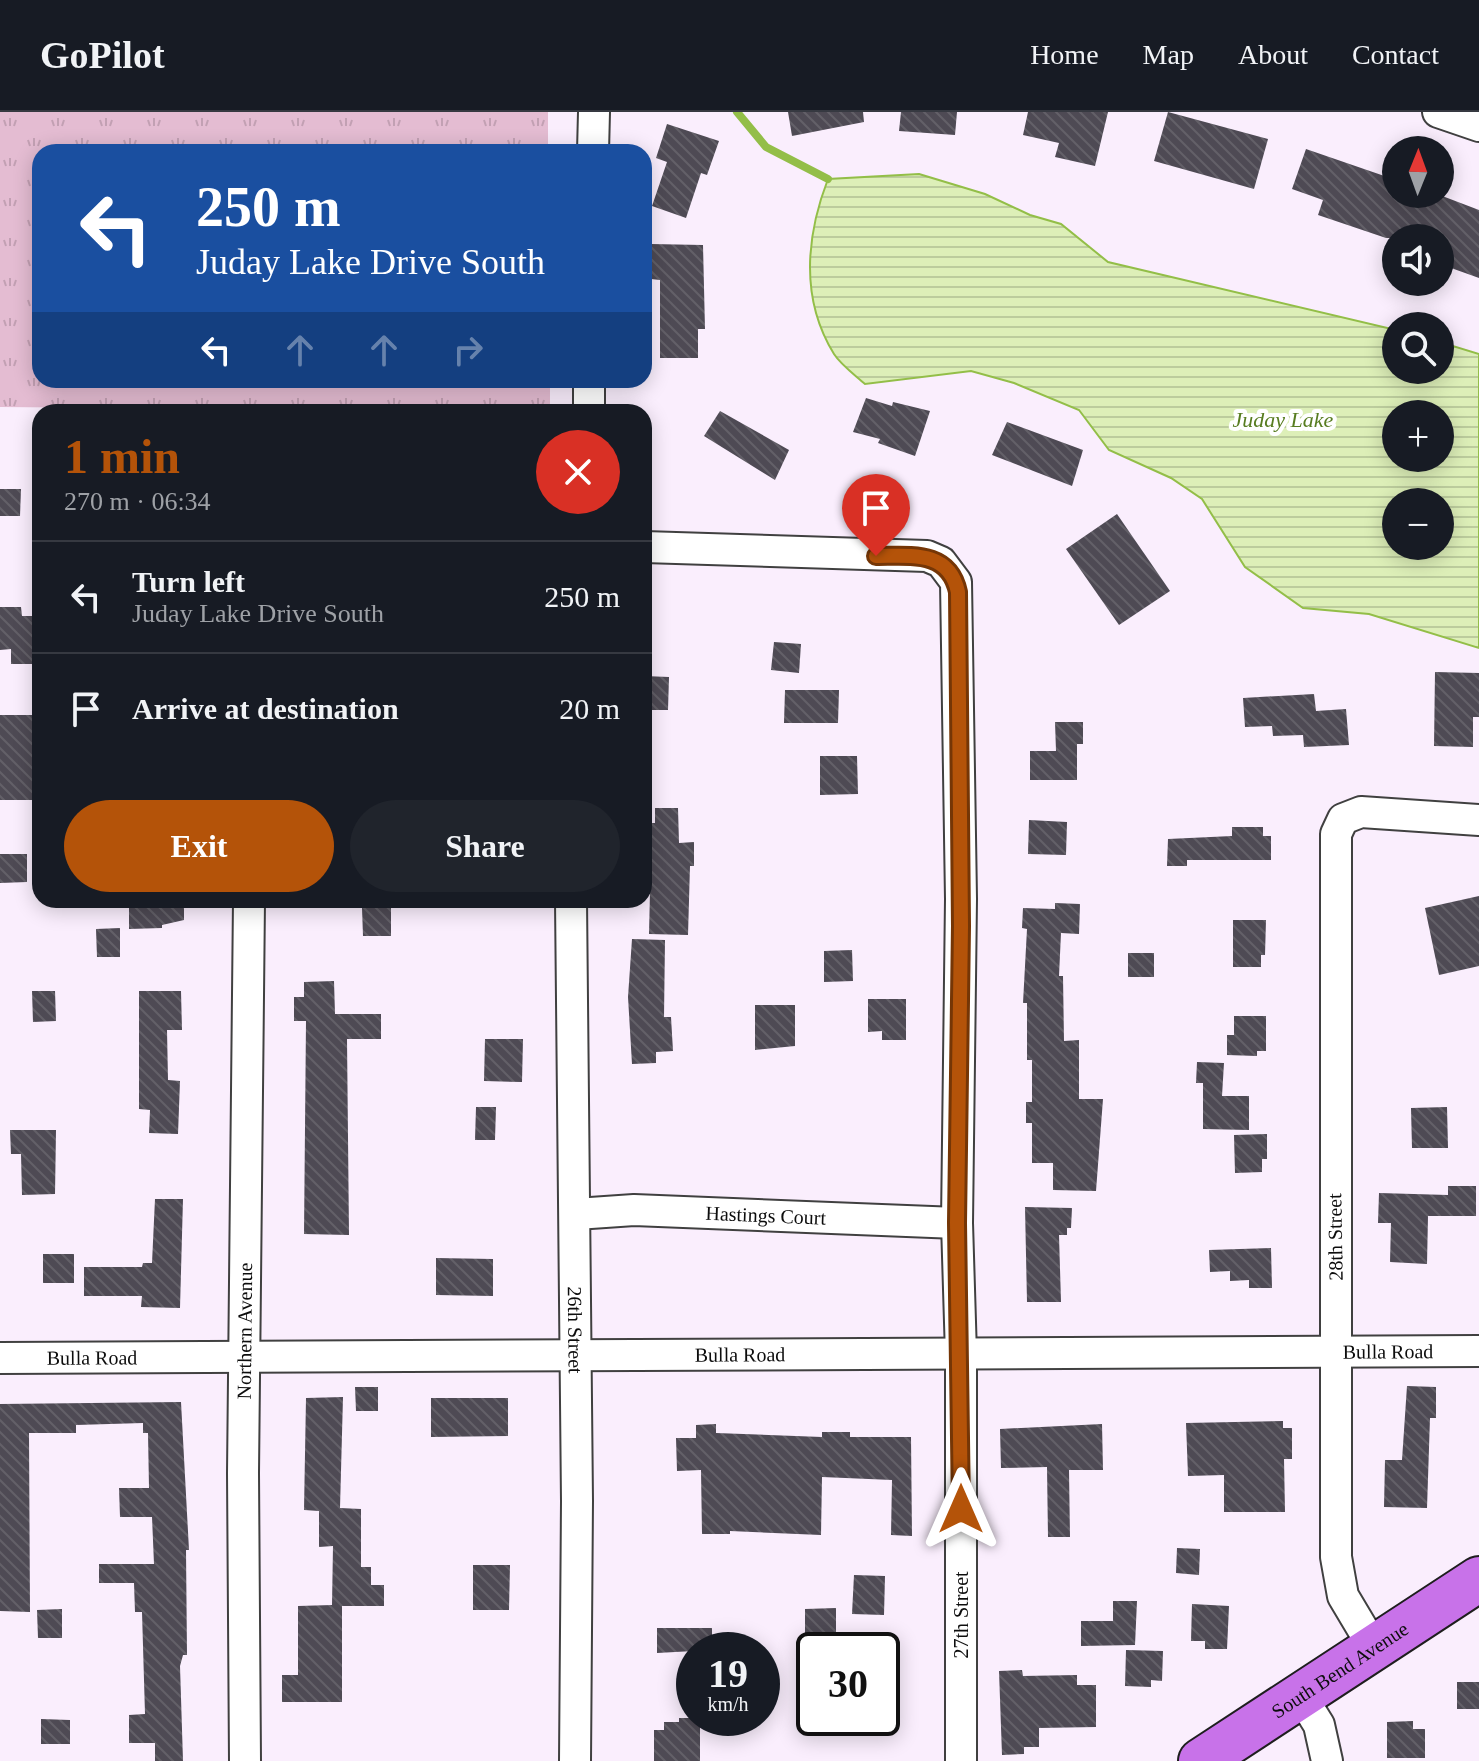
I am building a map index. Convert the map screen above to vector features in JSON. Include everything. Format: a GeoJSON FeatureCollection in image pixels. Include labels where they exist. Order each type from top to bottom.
{"type":"FeatureCollection","features":[{"type":"Feature","properties":{"kind":"main road","name":"South Bend Avenue"},"geometry":{"type":"LineString","coordinates":[[1201,1761],[1479,1579]]}},
{"type":"Feature","properties":{"kind":"street"},"geometry":{"type":"LineString","coordinates":[[593,144],[594,112]]}},
{"type":"Feature","properties":{"kind":"street"},"geometry":{"type":"LineString","coordinates":[[1438,112],[1479,126]]}},
{"type":"Feature","properties":{"kind":"street","name":"27th Street"},"geometry":{"type":"LineString","coordinates":[[652,548],[719,553],[927,556],[941,562],[952,573],[958,592],[961,929],[957,1223],[961,1355],[961,1761]]}},
{"type":"Feature","properties":{"kind":"street","name":"28th Street"},"geometry":{"type":"LineString","coordinates":[[1374,1648],[1343,1596],[1336,1557],[1336,834],[1343,819],[1361,812],[1479,820]]}},
{"type":"Feature","properties":{"kind":"street","name":"Northern Avenue"},"geometry":{"type":"LineString","coordinates":[[245,1761],[244,1358],[249,908]]}},
{"type":"Feature","properties":{"kind":"street","name":"26th Street"},"geometry":{"type":"LineString","coordinates":[[571,908],[576,1214],[575,1761]]}},
{"type":"Feature","properties":{"kind":"street","name":"Hastings Court"},"geometry":{"type":"LineString","coordinates":[[576,1214],[634,1210],[957,1223]]}},
{"type":"Feature","properties":{"kind":"street","name":"Bulla Road"},"geometry":{"type":"LineString","coordinates":[[0,1358],[1479,1351]]}},
{"type":"Feature","properties":{"kind":"street"},"geometry":{"type":"LineString","coordinates":[[1301,1696],[1319,1725],[1327,1761]]}},
{"type":"Feature","properties":{"kind":"green space"},"geometry":{"type":"Polygon","coordinates":[[[0,112],[548,112],[548,144],[32,144],[32,388],[550,388],[550,404],[32,404],[32,407],[0,407],[0,112]]]}},
{"type":"Feature","properties":{"kind":"water","name":"Juday Lake"},"geometry":{"type":"Polygon","coordinates":[[[919,174],[985,194],[1030,215],[1061,224],[1108,262],[1382,327],[1382,384],[1454,384],[1454,346],[1479,354],[1479,648],[1369,614],[1303,608],[1245,567],[1202,499],[1171,478],[1109,450],[1079,410],[1014,383],[971,371],[865,384],[834,354],[816,311],[811,289],[811,245],[828,179],[919,174]]]}},
{"type":"Feature","properties":{"kind":"building"},"geometry":{"type":"Polygon","coordinates":[[[788,112],[863,112],[864,122],[792,136],[788,112]]]}},
{"type":"Feature","properties":{"kind":"building"},"geometry":{"type":"Polygon","coordinates":[[[901,112],[957,112],[955,135],[899,131],[901,112]]]}},
{"type":"Feature","properties":{"kind":"building"},"geometry":{"type":"Polygon","coordinates":[[[1028,112],[1108,112],[1095,166],[1055,157],[1059,143],[1023,135],[1028,112]]]}},
{"type":"Feature","properties":{"kind":"building"},"geometry":{"type":"Polygon","coordinates":[[[1168,112],[1268,139],[1254,189],[1154,161],[1168,112]]]}},
{"type":"Feature","properties":{"kind":"building"},"geometry":{"type":"Polygon","coordinates":[[[667,124],[719,141],[707,175],[701,173],[686,218],[652,206],[667,162],[656,158],[667,124]]]}},
{"type":"Feature","properties":{"kind":"building"},"geometry":{"type":"Polygon","coordinates":[[[1306,149],[1382,175],[1382,208],[1454,208],[1454,200],[1479,210],[1479,278],[1454,269],[1454,224],[1382,224],[1382,237],[1318,215],[1323,200],[1292,189],[1306,149]]]}},
{"type":"Feature","properties":{"kind":"building"},"geometry":{"type":"Polygon","coordinates":[[[652,244],[703,245],[705,329],[698,329],[698,358],[660,358],[660,280],[652,279],[652,244]]]}},
{"type":"Feature","properties":{"kind":"building"},"geometry":{"type":"Polygon","coordinates":[[[866,398],[892,406],[893,402],[930,411],[915,456],[878,443],[880,439],[853,432],[866,398]]]}},
{"type":"Feature","properties":{"kind":"building"},"geometry":{"type":"Polygon","coordinates":[[[720,411],[789,450],[775,480],[704,436],[720,411]]]}},
{"type":"Feature","properties":{"kind":"building"},"geometry":{"type":"Polygon","coordinates":[[[1007,422],[1083,450],[1072,486],[992,455],[1007,422]]]}},
{"type":"Feature","properties":{"kind":"building"},"geometry":{"type":"Polygon","coordinates":[[[0,489],[21,489],[20,516],[0,516],[0,489]]]}},
{"type":"Feature","properties":{"kind":"building"},"geometry":{"type":"Polygon","coordinates":[[[1117,514],[1170,591],[1119,625],[1066,549],[1117,514]]]}},
{"type":"Feature","properties":{"kind":"building"},"geometry":{"type":"Polygon","coordinates":[[[0,607],[21,607],[22,616],[32,616],[32,664],[11,664],[11,649],[0,650],[0,607]]]}},
{"type":"Feature","properties":{"kind":"building"},"geometry":{"type":"Polygon","coordinates":[[[774,642],[801,644],[799,673],[771,670],[774,642]]]}},
{"type":"Feature","properties":{"kind":"building"},"geometry":{"type":"Polygon","coordinates":[[[1435,672],[1479,673],[1479,717],[1473,717],[1473,747],[1434,746],[1435,672]]]}},
{"type":"Feature","properties":{"kind":"building"},"geometry":{"type":"Polygon","coordinates":[[[652,676],[669,677],[668,710],[652,710],[652,676]]]}},
{"type":"Feature","properties":{"kind":"building"},"geometry":{"type":"Polygon","coordinates":[[[785,690],[839,690],[838,723],[784,723],[785,690]]]}},
{"type":"Feature","properties":{"kind":"building"},"geometry":{"type":"Polygon","coordinates":[[[1314,694],[1316,711],[1346,709],[1349,745],[1304,747],[1303,735],[1273,736],[1272,726],[1245,727],[1243,698],[1314,694]]]}},
{"type":"Feature","properties":{"kind":"building"},"geometry":{"type":"Polygon","coordinates":[[[0,715],[32,715],[32,800],[0,800],[0,715]]]}},
{"type":"Feature","properties":{"kind":"building"},"geometry":{"type":"Polygon","coordinates":[[[1055,722],[1083,722],[1083,744],[1077,744],[1077,780],[1030,780],[1030,751],[1056,751],[1055,722]]]}},
{"type":"Feature","properties":{"kind":"building"},"geometry":{"type":"Polygon","coordinates":[[[820,756],[857,756],[858,794],[820,795],[820,756]]]}},
{"type":"Feature","properties":{"kind":"building"},"geometry":{"type":"Polygon","coordinates":[[[655,808],[678,808],[679,843],[694,842],[694,866],[690,866],[688,935],[649,934],[652,823],[655,823],[655,808]]]}},
{"type":"Feature","properties":{"kind":"building"},"geometry":{"type":"Polygon","coordinates":[[[1029,820],[1067,822],[1066,855],[1028,854],[1029,820]]]}},
{"type":"Feature","properties":{"kind":"building"},"geometry":{"type":"Polygon","coordinates":[[[1232,827],[1263,827],[1263,836],[1271,836],[1271,860],[1187,860],[1187,866],[1167,866],[1168,839],[1232,836],[1232,827]]]}},
{"type":"Feature","properties":{"kind":"building"},"geometry":{"type":"Polygon","coordinates":[[[0,854],[27,854],[27,882],[0,883],[0,854]]]}},
{"type":"Feature","properties":{"kind":"building"},"geometry":{"type":"Polygon","coordinates":[[[1479,896],[1479,966],[1439,975],[1425,908],[1479,896]]]}},
{"type":"Feature","properties":{"kind":"building"},"geometry":{"type":"Polygon","coordinates":[[[1055,903],[1080,904],[1079,934],[1061,933],[1059,976],[1063,976],[1064,1041],[1079,1040],[1079,1099],[1103,1099],[1096,1191],[1053,1190],[1053,1163],[1032,1163],[1032,1123],[1026,1123],[1026,1102],[1032,1102],[1032,1060],[1027,1060],[1027,1003],[1023,1003],[1027,929],[1022,928],[1023,908],[1055,909],[1055,903]]]}},
{"type":"Feature","properties":{"kind":"building"},"geometry":{"type":"Polygon","coordinates":[[[129,908],[184,908],[184,920],[162,925],[162,928],[129,929],[129,908]]]}},
{"type":"Feature","properties":{"kind":"building"},"geometry":{"type":"Polygon","coordinates":[[[362,908],[391,908],[391,936],[363,936],[362,908]]]}},
{"type":"Feature","properties":{"kind":"building"},"geometry":{"type":"Polygon","coordinates":[[[1233,920],[1266,920],[1265,955],[1261,955],[1261,967],[1233,967],[1233,920]]]}},
{"type":"Feature","properties":{"kind":"building"},"geometry":{"type":"Polygon","coordinates":[[[120,928],[120,957],[97,957],[96,929],[120,928]]]}},
{"type":"Feature","properties":{"kind":"building"},"geometry":{"type":"Polygon","coordinates":[[[632,939],[665,940],[664,1017],[671,1017],[673,1051],[656,1052],[656,1063],[632,1064],[628,997],[632,939]]]}},
{"type":"Feature","properties":{"kind":"building"},"geometry":{"type":"Polygon","coordinates":[[[852,950],[853,981],[824,982],[824,951],[852,950]]]}},
{"type":"Feature","properties":{"kind":"building"},"geometry":{"type":"Polygon","coordinates":[[[1128,953],[1154,953],[1154,977],[1128,977],[1128,953]]]}},
{"type":"Feature","properties":{"kind":"building"},"geometry":{"type":"Polygon","coordinates":[[[334,981],[335,1014],[381,1014],[381,1039],[347,1039],[349,1235],[304,1234],[306,1021],[294,1021],[294,997],[304,997],[304,982],[334,981]]]}},
{"type":"Feature","properties":{"kind":"building"},"geometry":{"type":"Polygon","coordinates":[[[32,991],[55,991],[56,1021],[33,1022],[32,991]]]}},
{"type":"Feature","properties":{"kind":"building"},"geometry":{"type":"Polygon","coordinates":[[[139,991],[181,991],[182,1030],[167,1030],[168,1080],[180,1081],[178,1134],[149,1133],[150,1110],[139,1109],[139,991]]]}},
{"type":"Feature","properties":{"kind":"building"},"geometry":{"type":"Polygon","coordinates":[[[868,999],[906,999],[906,1040],[882,1040],[882,1031],[868,1032],[868,999]]]}},
{"type":"Feature","properties":{"kind":"building"},"geometry":{"type":"Polygon","coordinates":[[[755,1005],[795,1005],[795,1046],[755,1050],[755,1005]]]}},
{"type":"Feature","properties":{"kind":"building"},"geometry":{"type":"Polygon","coordinates":[[[1234,1016],[1266,1016],[1266,1051],[1257,1051],[1257,1056],[1227,1055],[1227,1035],[1234,1035],[1234,1016]]]}},
{"type":"Feature","properties":{"kind":"building"},"geometry":{"type":"Polygon","coordinates":[[[485,1039],[523,1039],[522,1082],[484,1081],[485,1039]]]}},
{"type":"Feature","properties":{"kind":"building"},"geometry":{"type":"Polygon","coordinates":[[[1197,1062],[1224,1063],[1222,1096],[1249,1096],[1249,1130],[1203,1129],[1203,1083],[1196,1083],[1197,1062]]]}},
{"type":"Feature","properties":{"kind":"building"},"geometry":{"type":"Polygon","coordinates":[[[476,1107],[496,1107],[495,1140],[475,1140],[476,1107]]]}},
{"type":"Feature","properties":{"kind":"building"},"geometry":{"type":"Polygon","coordinates":[[[1447,1107],[1448,1148],[1412,1148],[1411,1108],[1447,1107]]]}},
{"type":"Feature","properties":{"kind":"building"},"geometry":{"type":"Polygon","coordinates":[[[10,1130],[56,1130],[55,1194],[22,1195],[21,1154],[11,1154],[10,1130]]]}},
{"type":"Feature","properties":{"kind":"building"},"geometry":{"type":"Polygon","coordinates":[[[1267,1134],[1267,1159],[1262,1159],[1262,1172],[1235,1173],[1234,1135],[1267,1134]]]}},
{"type":"Feature","properties":{"kind":"building"},"geometry":{"type":"Polygon","coordinates":[[[1448,1186],[1476,1186],[1476,1216],[1428,1216],[1427,1264],[1390,1262],[1391,1223],[1378,1223],[1379,1193],[1448,1195],[1448,1186]]]}},
{"type":"Feature","properties":{"kind":"building"},"geometry":{"type":"Polygon","coordinates":[[[155,1199],[183,1199],[180,1308],[141,1307],[142,1296],[84,1296],[84,1267],[142,1267],[143,1263],[152,1263],[155,1199]]]}},
{"type":"Feature","properties":{"kind":"building"},"geometry":{"type":"Polygon","coordinates":[[[1025,1207],[1072,1208],[1071,1228],[1067,1228],[1067,1235],[1059,1235],[1061,1302],[1027,1302],[1025,1207]]]}},
{"type":"Feature","properties":{"kind":"building"},"geometry":{"type":"Polygon","coordinates":[[[1271,1248],[1272,1288],[1249,1288],[1249,1280],[1230,1281],[1230,1271],[1210,1272],[1209,1250],[1271,1248]]]}},
{"type":"Feature","properties":{"kind":"building"},"geometry":{"type":"Polygon","coordinates":[[[43,1254],[74,1254],[74,1283],[43,1283],[43,1254]]]}},
{"type":"Feature","properties":{"kind":"building"},"geometry":{"type":"Polygon","coordinates":[[[436,1258],[493,1259],[493,1296],[436,1295],[436,1258]]]}},
{"type":"Feature","properties":{"kind":"building"},"geometry":{"type":"Polygon","coordinates":[[[1407,1386],[1436,1387],[1436,1418],[1430,1418],[1427,1508],[1384,1507],[1385,1460],[1402,1460],[1407,1386]]]}},
{"type":"Feature","properties":{"kind":"building"},"geometry":{"type":"Polygon","coordinates":[[[355,1387],[378,1387],[378,1411],[356,1411],[355,1387]]]}},
{"type":"Feature","properties":{"kind":"building"},"geometry":{"type":"Polygon","coordinates":[[[343,1397],[340,1508],[361,1509],[361,1567],[371,1567],[371,1585],[384,1585],[384,1606],[342,1606],[342,1702],[282,1702],[282,1675],[298,1675],[298,1606],[332,1605],[333,1546],[319,1547],[319,1511],[304,1510],[306,1398],[343,1397]]]}},
{"type":"Feature","properties":{"kind":"building"},"geometry":{"type":"Polygon","coordinates":[[[431,1398],[508,1398],[508,1436],[431,1437],[431,1398]]]}},
{"type":"Feature","properties":{"kind":"building"},"geometry":{"type":"Polygon","coordinates":[[[181,1402],[189,1550],[186,1550],[187,1655],[183,1655],[180,1666],[183,1761],[155,1761],[155,1743],[129,1743],[129,1715],[145,1714],[142,1612],[135,1612],[134,1583],[99,1583],[99,1564],[154,1564],[152,1517],[120,1517],[119,1488],[149,1488],[148,1433],[143,1433],[143,1423],[76,1425],[76,1433],[29,1433],[30,1612],[0,1611],[0,1404],[181,1402]]]}},
{"type":"Feature","properties":{"kind":"building"},"geometry":{"type":"Polygon","coordinates":[[[1283,1421],[1283,1428],[1292,1428],[1292,1459],[1284,1459],[1285,1512],[1224,1512],[1224,1475],[1188,1476],[1186,1423],[1283,1421]]]}},
{"type":"Feature","properties":{"kind":"building"},"geometry":{"type":"Polygon","coordinates":[[[716,1424],[716,1433],[822,1437],[822,1432],[850,1432],[850,1437],[911,1437],[912,1536],[891,1535],[892,1480],[822,1477],[821,1535],[730,1531],[730,1534],[702,1534],[701,1470],[677,1471],[676,1438],[696,1438],[696,1425],[716,1424]]]}},
{"type":"Feature","properties":{"kind":"building"},"geometry":{"type":"Polygon","coordinates":[[[1102,1424],[1103,1470],[1069,1470],[1070,1537],[1048,1537],[1047,1467],[1001,1468],[1000,1429],[1102,1424]]]}},
{"type":"Feature","properties":{"kind":"building"},"geometry":{"type":"Polygon","coordinates":[[[1177,1548],[1200,1549],[1199,1575],[1176,1573],[1177,1548]]]}},
{"type":"Feature","properties":{"kind":"building"},"geometry":{"type":"Polygon","coordinates":[[[473,1565],[510,1565],[509,1610],[473,1610],[473,1565]]]}},
{"type":"Feature","properties":{"kind":"building"},"geometry":{"type":"Polygon","coordinates":[[[854,1575],[885,1576],[884,1615],[852,1614],[854,1575]]]}},
{"type":"Feature","properties":{"kind":"building"},"geometry":{"type":"Polygon","coordinates":[[[1113,1601],[1137,1601],[1135,1645],[1081,1646],[1081,1621],[1113,1621],[1113,1601]]]}},
{"type":"Feature","properties":{"kind":"building"},"geometry":{"type":"Polygon","coordinates":[[[1192,1604],[1229,1606],[1227,1649],[1205,1649],[1205,1641],[1191,1641],[1192,1604]]]}},
{"type":"Feature","properties":{"kind":"building"},"geometry":{"type":"Polygon","coordinates":[[[836,1608],[836,1632],[805,1632],[805,1609],[836,1608]]]}},
{"type":"Feature","properties":{"kind":"building"},"geometry":{"type":"Polygon","coordinates":[[[62,1609],[62,1638],[38,1638],[37,1610],[62,1609]]]}},
{"type":"Feature","properties":{"kind":"building"},"geometry":{"type":"Polygon","coordinates":[[[657,1628],[712,1628],[712,1632],[676,1632],[676,1652],[657,1653],[657,1628]]]}},
{"type":"Feature","properties":{"kind":"building"},"geometry":{"type":"Polygon","coordinates":[[[1126,1650],[1163,1651],[1162,1681],[1151,1680],[1151,1687],[1125,1686],[1126,1650]]]}},
{"type":"Feature","properties":{"kind":"building"},"geometry":{"type":"Polygon","coordinates":[[[1022,1670],[1023,1676],[1077,1675],[1077,1685],[1096,1685],[1096,1727],[1039,1728],[1039,1747],[1024,1747],[1024,1754],[1002,1755],[999,1671],[1022,1670]]]}},
{"type":"Feature","properties":{"kind":"building"},"geometry":{"type":"Polygon","coordinates":[[[1457,1682],[1479,1682],[1479,1709],[1457,1709],[1457,1682]]]}},
{"type":"Feature","properties":{"kind":"building"},"geometry":{"type":"Polygon","coordinates":[[[41,1719],[70,1720],[70,1744],[41,1744],[41,1719]]]}},
{"type":"Feature","properties":{"kind":"building"},"geometry":{"type":"Polygon","coordinates":[[[1413,1721],[1413,1729],[1425,1729],[1425,1758],[1387,1758],[1387,1722],[1413,1721]]]}},
{"type":"Feature","properties":{"kind":"building"},"geometry":{"type":"Polygon","coordinates":[[[664,1722],[676,1722],[676,1736],[700,1736],[700,1761],[654,1761],[654,1730],[664,1730],[664,1722]]]}},
{"type":"Feature","properties":{"kind":"waterway"},"geometry":{"type":"LineString","coordinates":[[737,112],[766,147],[828,179]]}},
{"type":"Feature","properties":{"kind":"route"},"geometry":{"type":"LineString","coordinates":[[876,556],[927,556],[941,562],[952,573],[958,592],[961,926],[957,1223],[961,1509]]}}]}
